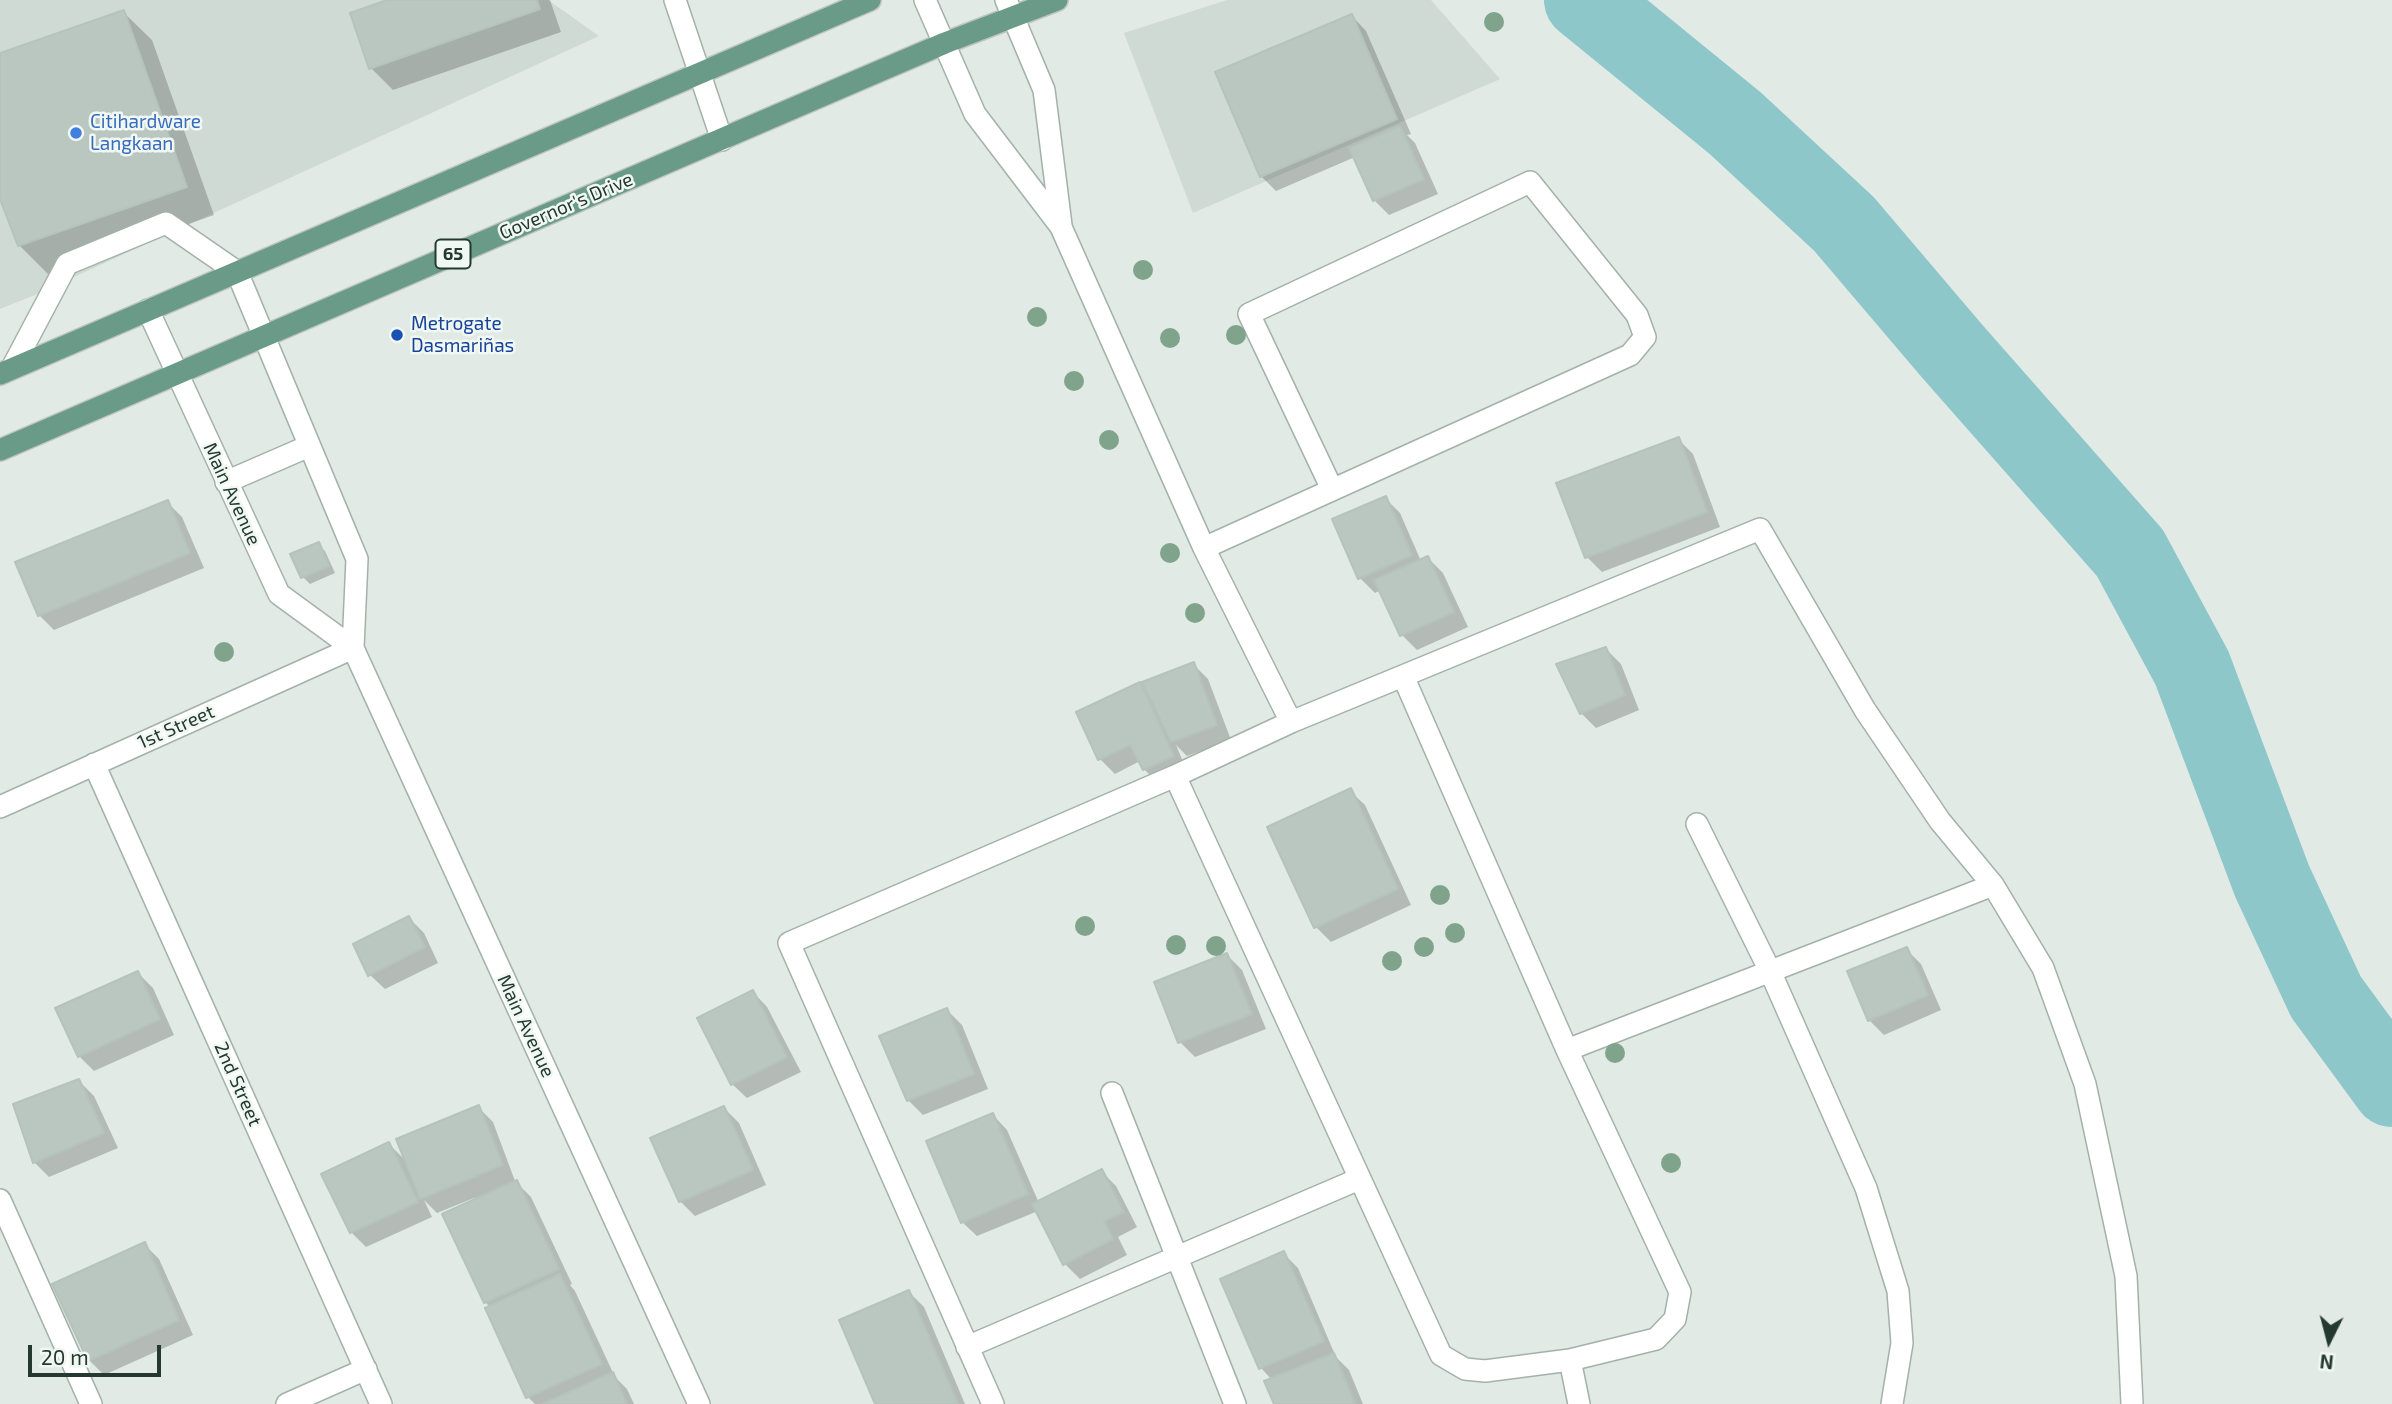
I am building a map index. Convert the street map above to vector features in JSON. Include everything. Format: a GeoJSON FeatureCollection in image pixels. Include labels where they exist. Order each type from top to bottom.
{"type":"FeatureCollection","features":[{"type":"Feature","properties":{"kind":"main road"},"geometry":{"type":"LineString","coordinates":[[6,371],[870,0]]}},
{"type":"Feature","properties":{"kind":"main road","name":"Governor's Drive"},"geometry":{"type":"LineString","coordinates":[[0,450],[945,43],[1010,8],[1057,0]]}},
{"type":"Feature","properties":{"kind":"street"},"geometry":{"type":"LineString","coordinates":[[675,0],[722,140]]}},
{"type":"Feature","properties":{"kind":"street"},"geometry":{"type":"LineString","coordinates":[[925,0],[975,114],[1061,227],[1204,548],[1291,722]]}},
{"type":"Feature","properties":{"kind":"street"},"geometry":{"type":"LineString","coordinates":[[1010,8],[1044,90],[1061,227]]}},
{"type":"Feature","properties":{"kind":"street"},"geometry":{"type":"LineString","coordinates":[[1204,548],[1630,355],[1645,337],[1637,315],[1530,182],[1249,314],[1332,489]]}},
{"type":"Feature","properties":{"kind":"street"},"geometry":{"type":"LineString","coordinates":[[6,371],[67,264],[166,223],[237,272]]}},
{"type":"Feature","properties":{"kind":"street","name":"Main Avenue"},"geometry":{"type":"LineString","coordinates":[[237,272],[357,559],[353,648],[699,1404]]}},
{"type":"Feature","properties":{"kind":"street","name":"Main Avenue"},"geometry":{"type":"LineString","coordinates":[[148,310],[279,594],[353,648]]}},
{"type":"Feature","properties":{"kind":"street"},"geometry":{"type":"LineString","coordinates":[[226,482],[309,446]]}},
{"type":"Feature","properties":{"kind":"street"},"geometry":{"type":"LineString","coordinates":[[993,1404],[789,943],[1175,776],[1291,722],[1760,529],[1864,710],[1940,821],[1993,885],[2043,968],[2085,1084],[2126,1276],[2132,1404]]}},
{"type":"Feature","properties":{"kind":"street","name":"1st Street"},"geometry":{"type":"LineString","coordinates":[[0,807],[353,648]]}},
{"type":"Feature","properties":{"kind":"street"},"geometry":{"type":"LineString","coordinates":[[1175,776],[1441,1355],[1465,1368],[1485,1371],[1570,1360],[1656,1339],[1675,1319],[1680,1292],[1567,1050],[1404,676]]}},
{"type":"Feature","properties":{"kind":"street","name":"2nd Street"},"geometry":{"type":"LineString","coordinates":[[94,764],[381,1404]]}},
{"type":"Feature","properties":{"kind":"street"},"geometry":{"type":"LineString","coordinates":[[1697,824],[1770,971],[1866,1188],[1898,1291],[1902,1343],[1892,1404]]}},
{"type":"Feature","properties":{"kind":"street"},"geometry":{"type":"LineString","coordinates":[[1567,1050],[1993,885]]}},
{"type":"Feature","properties":{"kind":"street"},"geometry":{"type":"LineString","coordinates":[[1112,1093],[1235,1404]]}},
{"type":"Feature","properties":{"kind":"street"},"geometry":{"type":"LineString","coordinates":[[967,1347],[1359,1179]]}},
{"type":"Feature","properties":{"kind":"street"},"geometry":{"type":"LineString","coordinates":[[0,1200],[91,1404]]}},
{"type":"Feature","properties":{"kind":"street"},"geometry":{"type":"LineString","coordinates":[[1570,1360],[1579,1404]]}},
{"type":"Feature","properties":{"kind":"street"},"geometry":{"type":"LineString","coordinates":[[287,1404],[366,1369]]}},
{"type":"Feature","properties":{"kind":"shaded area"},"geometry":{"type":"Polygon","coordinates":[[[0,0],[548,0],[599,36],[0,309],[0,0]]]}},
{"type":"Feature","properties":{"kind":"shaded area"},"geometry":{"type":"Polygon","coordinates":[[[1227,0],[1431,0],[1500,79],[1193,213],[1124,33],[1227,0]]]}},
{"type":"Feature","properties":{"kind":"building"},"geometry":{"type":"Polygon","coordinates":[[[387,0],[537,0],[540,9],[369,69],[350,13],[387,0]]]}},
{"type":"Feature","properties":{"kind":"building"},"geometry":{"type":"Polygon","coordinates":[[[124,10],[187,187],[18,246],[0,199],[0,53],[124,10]]]}},
{"type":"Feature","properties":{"kind":"building"},"geometry":{"type":"Polygon","coordinates":[[[1352,14],[1397,119],[1260,177],[1215,72],[1352,14]]]}},
{"type":"Feature","properties":{"kind":"building"},"geometry":{"type":"Polygon","coordinates":[[[1400,126],[1424,179],[1373,201],[1349,148],[1400,126]]]}},
{"type":"Feature","properties":{"kind":"building"},"geometry":{"type":"Polygon","coordinates":[[[1679,437],[1707,512],[1585,558],[1556,483],[1679,437]]]}},
{"type":"Feature","properties":{"kind":"building"},"geometry":{"type":"Polygon","coordinates":[[[1386,496],[1412,555],[1358,579],[1332,519],[1386,496]]]}},
{"type":"Feature","properties":{"kind":"building"},"geometry":{"type":"Polygon","coordinates":[[[168,500],[190,553],[38,616],[15,562],[168,500]]]}},
{"type":"Feature","properties":{"kind":"building"},"geometry":{"type":"Polygon","coordinates":[[[319,542],[329,566],[301,578],[290,554],[319,542]]]}},
{"type":"Feature","properties":{"kind":"building"},"geometry":{"type":"Polygon","coordinates":[[[1428,556],[1454,612],[1400,636],[1374,580],[1428,556]]]}},
{"type":"Feature","properties":{"kind":"building"},"geometry":{"type":"Polygon","coordinates":[[[1606,647],[1625,695],[1580,714],[1556,664],[1606,647]]]}},
{"type":"Feature","properties":{"kind":"building"},"geometry":{"type":"Polygon","coordinates":[[[1194,662],[1217,725],[1171,742],[1142,682],[1194,662]]]}},
{"type":"Feature","properties":{"kind":"building"},"geometry":{"type":"Polygon","coordinates":[[[1140,682],[1174,756],[1143,770],[1130,745],[1098,760],[1076,712],[1140,682]]]}},
{"type":"Feature","properties":{"kind":"building"},"geometry":{"type":"Polygon","coordinates":[[[1351,788],[1398,889],[1314,928],[1267,827],[1351,788]]]}},
{"type":"Feature","properties":{"kind":"building"},"geometry":{"type":"Polygon","coordinates":[[[409,916],[425,947],[368,976],[353,944],[409,916]]]}},
{"type":"Feature","properties":{"kind":"building"},"geometry":{"type":"Polygon","coordinates":[[[1907,947],[1928,995],[1868,1021],[1847,971],[1907,947]]]}},
{"type":"Feature","properties":{"kind":"building"},"geometry":{"type":"Polygon","coordinates":[[[1227,953],[1252,1014],[1178,1043],[1154,982],[1227,953]]]}},
{"type":"Feature","properties":{"kind":"building"},"geometry":{"type":"Polygon","coordinates":[[[138,971],[160,1019],[78,1057],[55,1008],[138,971]]]}},
{"type":"Feature","properties":{"kind":"building"},"geometry":{"type":"Polygon","coordinates":[[[753,990],[787,1057],[731,1085],[697,1018],[753,990]]]}},
{"type":"Feature","properties":{"kind":"building"},"geometry":{"type":"Polygon","coordinates":[[[947,1008],[974,1074],[907,1101],[879,1036],[947,1008]]]}},
{"type":"Feature","properties":{"kind":"building"},"geometry":{"type":"Polygon","coordinates":[[[79,1079],[104,1133],[33,1163],[13,1104],[79,1079]]]}},
{"type":"Feature","properties":{"kind":"building"},"geometry":{"type":"Polygon","coordinates":[[[479,1105],[503,1165],[420,1199],[396,1139],[479,1105]]]}},
{"type":"Feature","properties":{"kind":"building"},"geometry":{"type":"Polygon","coordinates":[[[724,1106],[753,1170],[679,1202],[650,1138],[724,1106]]]}},
{"type":"Feature","properties":{"kind":"building"},"geometry":{"type":"Polygon","coordinates":[[[993,1113],[1028,1194],[961,1223],[926,1141],[993,1113]]]}},
{"type":"Feature","properties":{"kind":"building"},"geometry":{"type":"Polygon","coordinates":[[[389,1142],[418,1202],[350,1233],[321,1174],[389,1142]]]}},
{"type":"Feature","properties":{"kind":"building"},"geometry":{"type":"Polygon","coordinates":[[[1102,1169],[1124,1212],[1104,1221],[1113,1239],[1063,1265],[1032,1204],[1102,1169]]]}},
{"type":"Feature","properties":{"kind":"building"},"geometry":{"type":"Polygon","coordinates":[[[517,1180],[559,1269],[484,1303],[442,1214],[517,1180]]]}},
{"type":"Feature","properties":{"kind":"building"},"geometry":{"type":"Polygon","coordinates":[[[145,1242],[179,1320],[88,1361],[52,1284],[145,1242]]]}},
{"type":"Feature","properties":{"kind":"building"},"geometry":{"type":"Polygon","coordinates":[[[1284,1251],[1324,1341],[1259,1369],[1220,1279],[1284,1251]]]}},
{"type":"Feature","properties":{"kind":"building"},"geometry":{"type":"Polygon","coordinates":[[[560,1274],[602,1364],[526,1398],[485,1308],[560,1274]]]}},
{"type":"Feature","properties":{"kind":"building"},"geometry":{"type":"Polygon","coordinates":[[[909,1290],[958,1404],[875,1404],[839,1320],[909,1290]]]}},
{"type":"Feature","properties":{"kind":"building"},"geometry":{"type":"Polygon","coordinates":[[[1334,1353],[1355,1404],[1274,1404],[1264,1381],[1334,1353]]]}},
{"type":"Feature","properties":{"kind":"building"},"geometry":{"type":"Polygon","coordinates":[[[613,1372],[627,1404],[543,1404],[613,1372]]]}},
{"type":"Feature","properties":{"kind":"waterway"},"geometry":{"type":"LineString","coordinates":[[1584,0],[1735,123],[1844,224],[2130,553],[2192,668],[2272,881],[2326,997],[2392,1087]]}},
{"type":"Feature","properties":{"kind":"place","name":"Citihardware Langkaan"},"geometry":{"type":"Point","coordinates":[76,133]}},
{"type":"Feature","properties":{"kind":"place","name":"Metrogate Dasmariñas"},"geometry":{"type":"Point","coordinates":[397,335]}}]}
